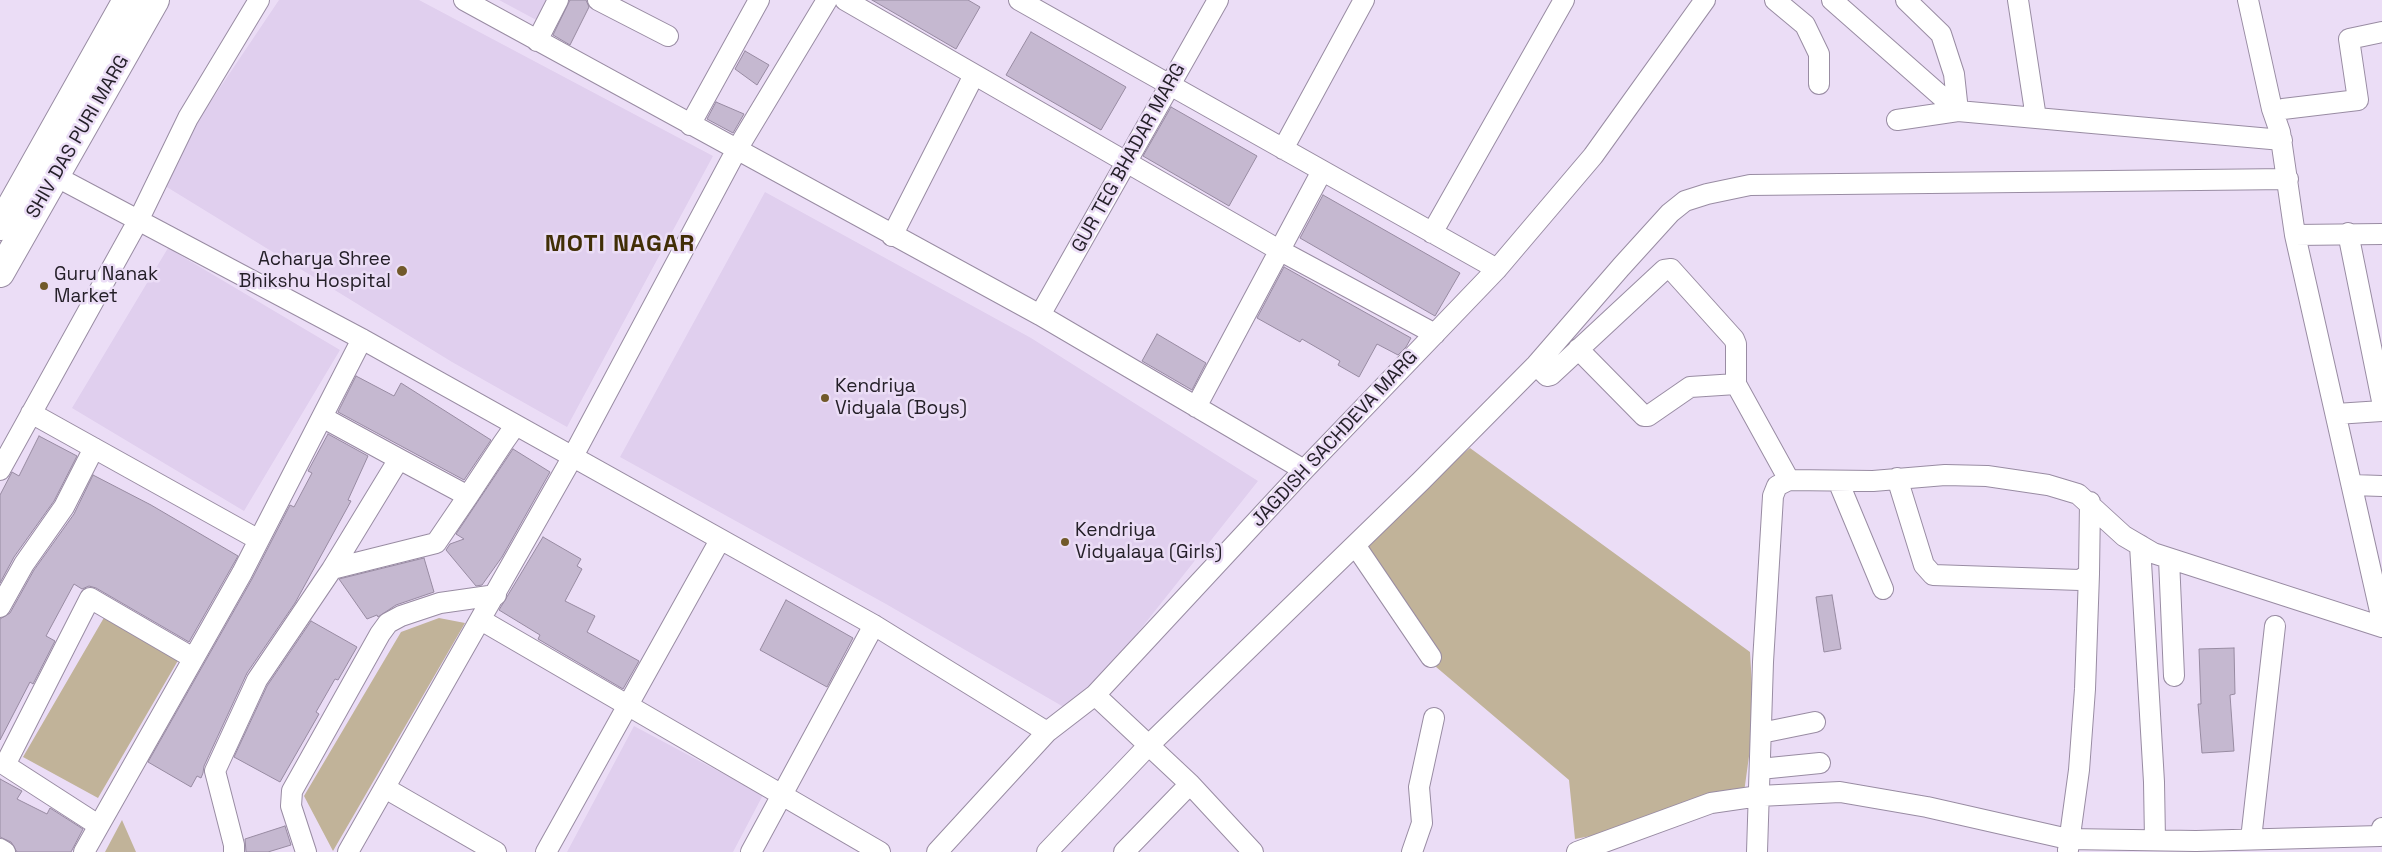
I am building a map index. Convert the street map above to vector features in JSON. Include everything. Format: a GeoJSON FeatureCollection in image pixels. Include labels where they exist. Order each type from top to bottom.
{"type":"FeatureCollection","features":[{"type":"Feature","properties":{"kind":"main road","name":"SHIV DAS PURI MARG"},"geometry":{"type":"LineString","coordinates":[[0,226],[127,0]]}},
{"type":"Feature","properties":{"kind":"main road","name":"SHIV DAS PURI MARG"},"geometry":{"type":"LineString","coordinates":[[0,273],[155,0]]}},
{"type":"Feature","properties":{"kind":"street"},"geometry":{"type":"LineString","coordinates":[[0,470],[139,219],[188,118],[259,0]]}},
{"type":"Feature","properties":{"kind":"street"},"geometry":{"type":"LineString","coordinates":[[464,0],[736,151],[1040,316],[1304,470]]}},
{"type":"Feature","properties":{"kind":"street"},"geometry":{"type":"LineString","coordinates":[[538,41],[558,0]]}},
{"type":"Feature","properties":{"kind":"street"},"geometry":{"type":"LineString","coordinates":[[598,0],[668,36]]}},
{"type":"Feature","properties":{"kind":"street"},"geometry":{"type":"LineString","coordinates":[[690,125],[759,0]]}},
{"type":"Feature","properties":{"kind":"street"},"geometry":{"type":"LineString","coordinates":[[348,852],[572,458],[736,151],[827,0]]}},
{"type":"Feature","properties":{"kind":"street"},"geometry":{"type":"LineString","coordinates":[[845,0],[1279,250],[1434,334]]}},
{"type":"Feature","properties":{"kind":"street"},"geometry":{"type":"LineString","coordinates":[[1019,0],[1497,269]]}},
{"type":"Feature","properties":{"kind":"street","name":"GUR TEG BHADAR MARG"},"geometry":{"type":"LineString","coordinates":[[1040,316],[1218,0]]}},
{"type":"Feature","properties":{"kind":"street"},"geometry":{"type":"LineString","coordinates":[[1283,149],[1364,0]]}},
{"type":"Feature","properties":{"kind":"street"},"geometry":{"type":"LineString","coordinates":[[1432,233],[1564,0]]}},
{"type":"Feature","properties":{"kind":"street","name":"JAGDISH SACHDEVA MARG"},"geometry":{"type":"LineString","coordinates":[[937,852],[1047,732],[1095,695],[1304,470],[1497,269],[1593,156],[1705,0]]}},
{"type":"Feature","properties":{"kind":"street"},"geometry":{"type":"LineString","coordinates":[[1775,0],[1805,25],[1819,54],[1819,84]]}},
{"type":"Feature","properties":{"kind":"street"},"geometry":{"type":"LineString","coordinates":[[1832,0],[1958,111]]}},
{"type":"Feature","properties":{"kind":"street"},"geometry":{"type":"LineString","coordinates":[[1906,0],[1941,34],[1954,74],[1958,111]]}},
{"type":"Feature","properties":{"kind":"street"},"geometry":{"type":"LineString","coordinates":[[2018,0],[2036,118]]}},
{"type":"Feature","properties":{"kind":"street"},"geometry":{"type":"LineString","coordinates":[[2248,0],[2272,109],[2281,136],[2295,234],[2352,485],[2377,572],[2382,620]]}},
{"type":"Feature","properties":{"kind":"street"},"geometry":{"type":"LineString","coordinates":[[2260,0],[2284,109],[2281,136]]}},
{"type":"Feature","properties":{"kind":"street"},"geometry":{"type":"LineString","coordinates":[[2284,109],[2358,100],[2349,38],[2382,32]]}},
{"type":"Feature","properties":{"kind":"street"},"geometry":{"type":"LineString","coordinates":[[892,236],[974,75]]}},
{"type":"Feature","properties":{"kind":"street"},"geometry":{"type":"LineString","coordinates":[[1897,120],[1958,111],[2281,136]]}},
{"type":"Feature","properties":{"kind":"street"},"geometry":{"type":"LineString","coordinates":[[1196,407],[1322,171]]}},
{"type":"Feature","properties":{"kind":"street"},"geometry":{"type":"LineString","coordinates":[[56,176],[362,339],[874,626],[1047,732]]}},
{"type":"Feature","properties":{"kind":"street"},"geometry":{"type":"LineString","coordinates":[[1047,852],[1150,745],[1536,365],[1620,266],[1670,213],[1685,201],[1706,194],[1750,185],[2288,179]]}},
{"type":"Feature","properties":{"kind":"street"},"geometry":{"type":"LineString","coordinates":[[2348,233],[2382,401]]}},
{"type":"Feature","properties":{"kind":"street"},"geometry":{"type":"LineString","coordinates":[[2295,234],[2382,234]]}},
{"type":"Feature","properties":{"kind":"street"},"geometry":{"type":"LineString","coordinates":[[1536,365],[1548,376],[1551,375],[1664,270],[1671,269],[1734,339],[1736,384],[1788,480]]}},
{"type":"Feature","properties":{"kind":"street"},"geometry":{"type":"LineString","coordinates":[[84,852],[259,540],[362,339]]}},
{"type":"Feature","properties":{"kind":"street"},"geometry":{"type":"LineString","coordinates":[[1578,349],[1644,416],[1648,416],[1690,387],[1736,384]]}},
{"type":"Feature","properties":{"kind":"street"},"geometry":{"type":"LineString","coordinates":[[2336,414],[2382,411]]}},
{"type":"Feature","properties":{"kind":"street"},"geometry":{"type":"LineString","coordinates":[[31,413],[259,540]]}},
{"type":"Feature","properties":{"kind":"street"},"geometry":{"type":"LineString","coordinates":[[322,417],[468,496]]}},
{"type":"Feature","properties":{"kind":"street"},"geometry":{"type":"LineString","coordinates":[[332,570],[436,543],[515,426]]}},
{"type":"Feature","properties":{"kind":"street"},"geometry":{"type":"LineString","coordinates":[[0,607],[24,564],[64,507],[94,448]]}},
{"type":"Feature","properties":{"kind":"street"},"geometry":{"type":"LineString","coordinates":[[234,852],[234,845],[215,771],[256,680],[332,570],[399,459]]}},
{"type":"Feature","properties":{"kind":"street"},"geometry":{"type":"LineString","coordinates":[[1757,852],[1773,496],[1777,486],[1788,480],[1838,482],[1944,475],[2019,480],[2078,494],[2090,502],[2112,527],[2140,546],[2169,559],[2382,627]]}},
{"type":"Feature","properties":{"kind":"street"},"geometry":{"type":"LineString","coordinates":[[1897,478],[1924,565],[1933,575],[2080,580],[2089,574]]}},
{"type":"Feature","properties":{"kind":"street"},"geometry":{"type":"LineString","coordinates":[[1838,482],[1883,589]]}},
{"type":"Feature","properties":{"kind":"street"},"geometry":{"type":"LineString","coordinates":[[2352,485],[2382,486]]}},
{"type":"Feature","properties":{"kind":"street"},"geometry":{"type":"LineString","coordinates":[[2068,845],[2080,761],[2085,689],[2090,502]]}},
{"type":"Feature","properties":{"kind":"street"},"geometry":{"type":"LineString","coordinates":[[546,852],[720,540]]}},
{"type":"Feature","properties":{"kind":"street"},"geometry":{"type":"LineString","coordinates":[[1355,545],[1431,657]]}},
{"type":"Feature","properties":{"kind":"street"},"geometry":{"type":"LineString","coordinates":[[2140,546],[2154,782],[2155,840]]}},
{"type":"Feature","properties":{"kind":"street"},"geometry":{"type":"LineString","coordinates":[[2169,559],[2174,676]]}},
{"type":"Feature","properties":{"kind":"street"},"geometry":{"type":"LineString","coordinates":[[306,852],[292,806],[292,791],[388,623],[432,606],[496,594]]}},
{"type":"Feature","properties":{"kind":"street"},"geometry":{"type":"LineString","coordinates":[[98,825],[5,765],[90,598],[193,658]]}},
{"type":"Feature","properties":{"kind":"street"},"geometry":{"type":"LineString","coordinates":[[481,620],[880,852]]}},
{"type":"Feature","properties":{"kind":"street"},"geometry":{"type":"LineString","coordinates":[[751,852],[874,626]]}},
{"type":"Feature","properties":{"kind":"street"},"geometry":{"type":"LineString","coordinates":[[2251,839],[2275,626]]}},
{"type":"Feature","properties":{"kind":"street"},"geometry":{"type":"LineString","coordinates":[[1095,695],[1190,784],[1245,849]]}},
{"type":"Feature","properties":{"kind":"street"},"geometry":{"type":"LineString","coordinates":[[1412,852],[1422,823],[1419,787],[1434,718]]}},
{"type":"Feature","properties":{"kind":"street"},"geometry":{"type":"LineString","coordinates":[[1761,733],[1815,722]]}},
{"type":"Feature","properties":{"kind":"street"},"geometry":{"type":"LineString","coordinates":[[1760,769],[1820,762]]}},
{"type":"Feature","properties":{"kind":"street"},"geometry":{"type":"LineString","coordinates":[[1124,852],[1190,784]]}},
{"type":"Feature","properties":{"kind":"street"},"geometry":{"type":"LineString","coordinates":[[385,788],[496,852]]}},
{"type":"Feature","properties":{"kind":"street"},"geometry":{"type":"LineString","coordinates":[[1577,852],[1711,803],[1759,796],[1840,792],[1926,807],[2068,845],[2155,840],[2196,846],[2251,839],[2380,838]]}},
{"type":"Feature","properties":{"kind":"shaded area","name":"Acharya Shree Bhikshu Hospital"},"geometry":{"type":"Polygon","coordinates":[[[279,0],[419,0],[713,156],[567,427],[452,362],[157,181],[279,0]]]}},
{"type":"Feature","properties":{"kind":"shaded area"},"geometry":{"type":"Polygon","coordinates":[[[499,0],[551,0],[540,22],[499,0]]]}},
{"type":"Feature","properties":{"kind":"shaded area"},"geometry":{"type":"Polygon","coordinates":[[[765,192],[1031,338],[1258,481],[1074,713],[886,604],[620,457],[765,192]]]}},
{"type":"Feature","properties":{"kind":"shaded area"},"geometry":{"type":"Polygon","coordinates":[[[168,248],[340,350],[244,511],[72,408],[168,248]]]}},
{"type":"Feature","properties":{"kind":"shaded area"},"geometry":{"type":"Polygon","coordinates":[[[1470,448],[1750,652],[1754,720],[1742,807],[1575,839],[1569,780],[1422,655],[1354,544],[1470,448]]]}},
{"type":"Feature","properties":{"kind":"shaded area"},"geometry":{"type":"Polygon","coordinates":[[[109,609],[187,645],[98,798],[23,757],[109,609]]]}},
{"type":"Feature","properties":{"kind":"shaded area"},"geometry":{"type":"Polygon","coordinates":[[[439,618],[465,623],[333,851],[304,796],[401,632],[439,618]]]}},
{"type":"Feature","properties":{"kind":"shaded area"},"geometry":{"type":"Polygon","coordinates":[[[634,726],[763,795],[733,852],[567,852],[634,726]]]}},
{"type":"Feature","properties":{"kind":"shaded area"},"geometry":{"type":"Polygon","coordinates":[[[122,820],[136,852],[105,852],[122,820]]]}},
{"type":"Feature","properties":{"kind":"building"},"geometry":{"type":"Polygon","coordinates":[[[570,0],[586,0],[589,7],[570,45],[553,35],[570,0]]]}},
{"type":"Feature","properties":{"kind":"building"},"geometry":{"type":"Polygon","coordinates":[[[872,0],[968,0],[980,7],[956,49],[872,0]]]}},
{"type":"Feature","properties":{"kind":"building"},"geometry":{"type":"Polygon","coordinates":[[[1031,32],[1126,87],[1101,130],[1006,75],[1031,32]]]}},
{"type":"Feature","properties":{"kind":"building"},"geometry":{"type":"Polygon","coordinates":[[[745,51],[769,65],[757,85],[735,69],[745,51]]]}},
{"type":"Feature","properties":{"kind":"building"},"geometry":{"type":"Polygon","coordinates":[[[716,102],[744,114],[733,133],[707,119],[716,102]]]}},
{"type":"Feature","properties":{"kind":"building"},"geometry":{"type":"Polygon","coordinates":[[[1171,107],[1257,156],[1229,206],[1143,156],[1171,107]]]}},
{"type":"Feature","properties":{"kind":"building"},"geometry":{"type":"Polygon","coordinates":[[[1323,195],[1460,273],[1435,316],[1300,238],[1323,195]]]}},
{"type":"Feature","properties":{"kind":"building"},"geometry":{"type":"Polygon","coordinates":[[[1284,267],[1411,338],[1406,347],[1398,355],[1377,344],[1359,377],[1338,365],[1340,361],[1302,339],[1300,342],[1257,318],[1284,267]]]}},
{"type":"Feature","properties":{"kind":"building"},"geometry":{"type":"Polygon","coordinates":[[[1157,334],[1206,363],[1192,390],[1142,361],[1157,334]]]}},
{"type":"Feature","properties":{"kind":"building"},"geometry":{"type":"Polygon","coordinates":[[[356,376],[394,396],[401,383],[491,440],[464,480],[338,412],[356,376]]]}},
{"type":"Feature","properties":{"kind":"building"},"geometry":{"type":"Polygon","coordinates":[[[328,434],[368,456],[348,500],[351,501],[295,603],[247,673],[204,766],[201,778],[197,776],[191,787],[148,762],[252,579],[290,505],[294,507],[312,473],[308,471],[328,434]]]}},
{"type":"Feature","properties":{"kind":"building"},"geometry":{"type":"Polygon","coordinates":[[[39,436],[77,456],[54,501],[14,557],[0,583],[0,495],[12,472],[19,476],[39,436]]]}},
{"type":"Feature","properties":{"kind":"building"},"geometry":{"type":"Polygon","coordinates":[[[513,449],[550,472],[502,557],[482,585],[476,586],[446,550],[450,544],[464,539],[456,534],[513,449]]]}},
{"type":"Feature","properties":{"kind":"building"},"geometry":{"type":"Polygon","coordinates":[[[93,475],[151,505],[238,556],[189,642],[96,588],[89,586],[82,589],[74,584],[46,636],[55,641],[33,684],[30,682],[0,740],[0,619],[10,613],[34,570],[74,514],[93,475]]]}},
{"type":"Feature","properties":{"kind":"building"},"geometry":{"type":"Polygon","coordinates":[[[543,537],[581,559],[577,566],[582,569],[565,601],[595,616],[587,632],[639,661],[623,689],[538,639],[540,635],[499,610],[543,537]]]}},
{"type":"Feature","properties":{"kind":"building"},"geometry":{"type":"Polygon","coordinates":[[[424,558],[434,592],[396,605],[378,617],[377,615],[367,619],[339,579],[424,558]]]}},
{"type":"Feature","properties":{"kind":"building"},"geometry":{"type":"Polygon","coordinates":[[[1832,595],[1841,649],[1824,652],[1816,597],[1832,595]]]}},
{"type":"Feature","properties":{"kind":"building"},"geometry":{"type":"Polygon","coordinates":[[[786,600],[853,638],[827,687],[760,650],[786,600]]]}},
{"type":"Feature","properties":{"kind":"building"},"geometry":{"type":"Polygon","coordinates":[[[311,621],[357,647],[338,680],[335,679],[316,712],[319,714],[280,782],[234,757],[267,686],[311,621]]]}},
{"type":"Feature","properties":{"kind":"building"},"geometry":{"type":"Polygon","coordinates":[[[2234,648],[2235,694],[2230,695],[2234,751],[2202,753],[2198,704],[2201,704],[2199,649],[2234,648]]]}},
{"type":"Feature","properties":{"kind":"building"},"geometry":{"type":"Polygon","coordinates":[[[0,779],[22,791],[17,799],[47,814],[50,808],[83,829],[71,852],[17,852],[11,842],[0,837],[0,779]]]}},
{"type":"Feature","properties":{"kind":"building"},"geometry":{"type":"Polygon","coordinates":[[[285,826],[291,845],[268,852],[246,852],[245,839],[285,826]]]}},
{"type":"Feature","properties":{"kind":"place","name":"Acharya Shree Bhikshu Hospital"},"geometry":{"type":"Point","coordinates":[402,271]}},
{"type":"Feature","properties":{"kind":"place","name":"Guru Nanak Market"},"geometry":{"type":"Point","coordinates":[44,286]}},
{"type":"Feature","properties":{"kind":"place","name":"Kendriya Vidyala (Boys)"},"geometry":{"type":"Point","coordinates":[825,398]}},
{"type":"Feature","properties":{"kind":"place","name":"Kendriya Vidyalaya (Girls)"},"geometry":{"type":"Point","coordinates":[1065,542]}},
{"type":"Feature","properties":{"kind":"district","name":"MOTI NAGAR"},"geometry":{"type":"Point","coordinates":[620,244]}}]}
